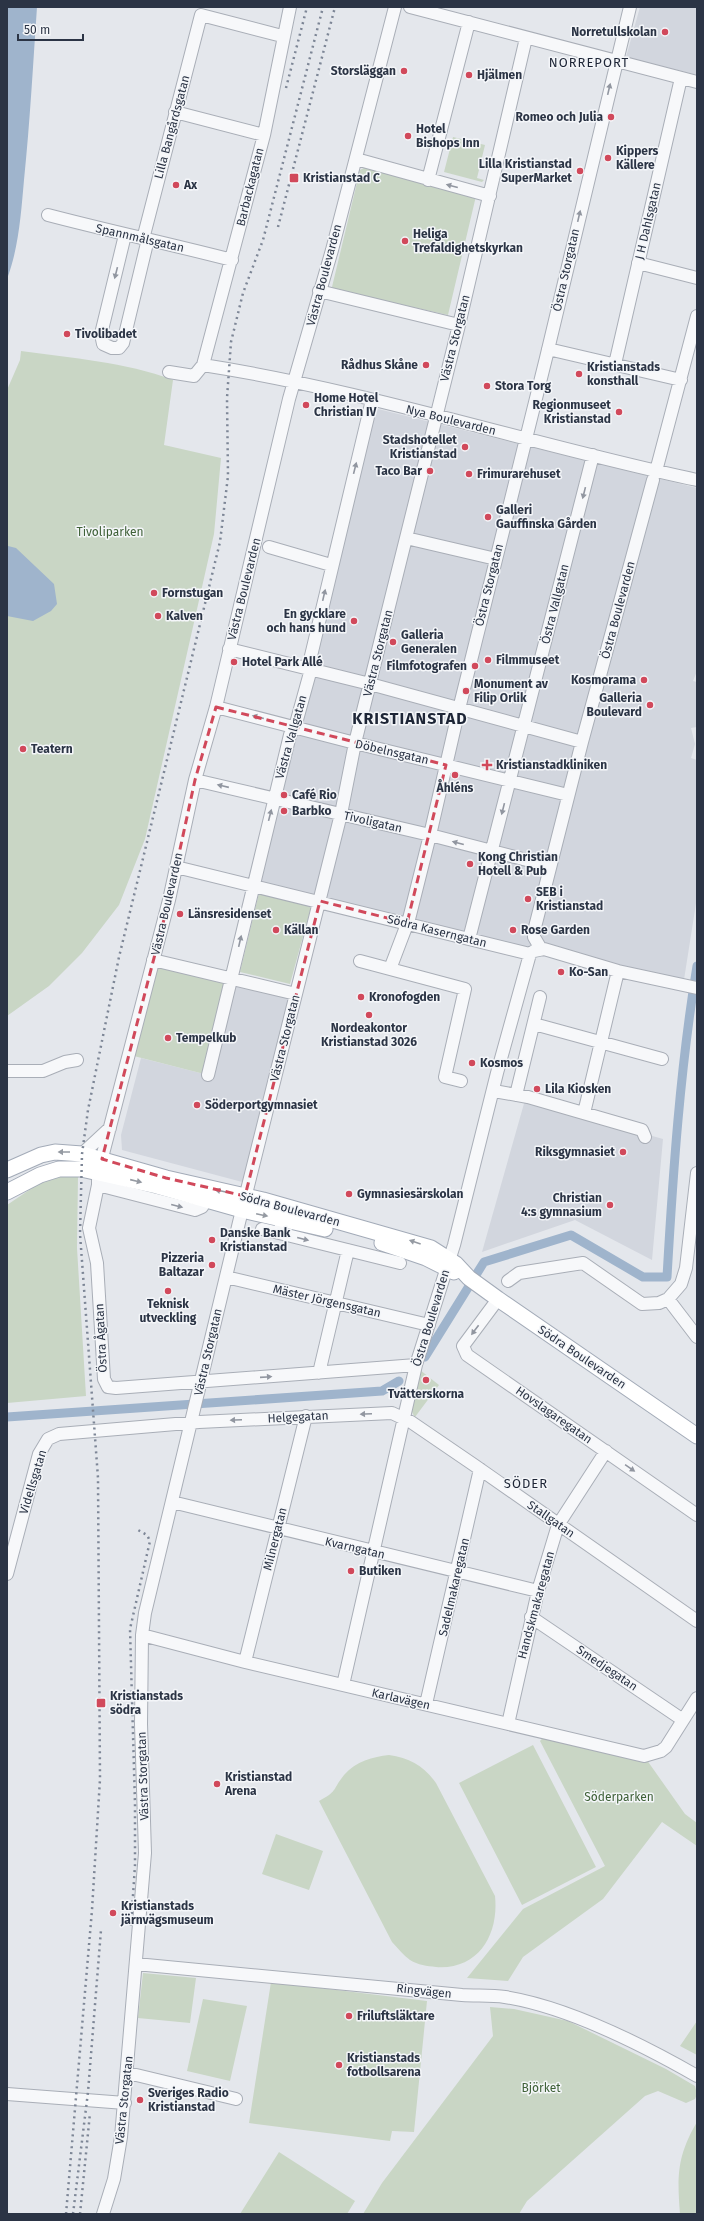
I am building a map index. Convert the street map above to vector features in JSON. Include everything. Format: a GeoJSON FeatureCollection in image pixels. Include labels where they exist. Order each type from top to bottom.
{"type":"FeatureCollection","features":[{"type":"Feature","properties":{"kind":"main road"},"geometry":{"type":"LineString","coordinates":[[7,1170],[42,1155],[55,1152],[82,1154],[100,1172]]}},
{"type":"Feature","properties":{"kind":"main road"},"geometry":{"type":"LineString","coordinates":[[7,1192],[40,1175],[59,1169],[81,1169],[100,1172]]}},
{"type":"Feature","properties":{"kind":"main road","name":"Södra Boulevarden"},"geometry":{"type":"LineString","coordinates":[[100,1172],[166,1178],[243,1203],[412,1241],[431,1248],[448,1264],[697,1436]]}},
{"type":"Feature","properties":{"kind":"main road","name":"Södra Boulevarden"},"geometry":{"type":"LineString","coordinates":[[100,1172],[206,1200],[243,1203],[281,1226],[388,1245],[448,1264]]}},
{"type":"Feature","properties":{"kind":"street","name":"Barbackagatan"},"geometry":{"type":"LineString","coordinates":[[203,365],[264,135],[282,36],[290,7]]}},
{"type":"Feature","properties":{"kind":"street","name":"Västra Boulevarden"},"geometry":{"type":"LineString","coordinates":[[100,1172],[176,867],[196,780],[216,707],[293,382],[356,159],[395,7]]}},
{"type":"Feature","properties":{"kind":"street"},"geometry":{"type":"LineString","coordinates":[[410,7],[697,82]]}},
{"type":"Feature","properties":{"kind":"street","name":"Östra Storgatan"},"geometry":{"type":"LineString","coordinates":[[390,969],[407,923],[430,835],[459,709],[548,349],[616,60],[630,7]]}},
{"type":"Feature","properties":{"kind":"street","name":"Lilla Bangårdsgatan"},"geometry":{"type":"LineString","coordinates":[[125,235],[101,334],[103,344],[112,348],[119,348],[123,343],[145,239],[175,112],[202,15],[282,36]]}},
{"type":"Feature","properties":{"kind":"street"},"geometry":{"type":"LineString","coordinates":[[428,180],[469,22]]}},
{"type":"Feature","properties":{"kind":"street","name":"Västra Storgatan"},"geometry":{"type":"LineString","coordinates":[[103,2214],[114,2179],[125,2103],[145,1853],[141,1724],[142,1635],[145,1613],[243,1203],[320,901],[370,684],[435,415],[459,325],[526,38]]}},
{"type":"Feature","properties":{"kind":"street","name":"J H Dahlsgatan"},"geometry":{"type":"LineString","coordinates":[[615,364],[681,78]]}},
{"type":"Feature","properties":{"kind":"street"},"geometry":{"type":"LineString","coordinates":[[175,112],[264,135]]}},
{"type":"Feature","properties":{"kind":"street"},"geometry":{"type":"LineString","coordinates":[[356,159],[490,196]]}},
{"type":"Feature","properties":{"kind":"street","name":"Spannmålsgatan"},"geometry":{"type":"LineString","coordinates":[[48,215],[232,260]]}},
{"type":"Feature","properties":{"kind":"street"},"geometry":{"type":"LineString","coordinates":[[638,263],[697,278]]}},
{"type":"Feature","properties":{"kind":"street"},"geometry":{"type":"LineString","coordinates":[[319,291],[459,325]]}},
{"type":"Feature","properties":{"kind":"street","name":"Östra Boulevarden"},"geometry":{"type":"LineString","coordinates":[[343,1685],[416,1365],[448,1264],[494,1091],[535,952],[534,931],[568,795],[697,316]]}},
{"type":"Feature","properties":{"kind":"street"},"geometry":{"type":"LineString","coordinates":[[548,349],[681,380]]}},
{"type":"Feature","properties":{"kind":"street"},"geometry":{"type":"LineString","coordinates":[[169,372],[194,376],[203,365]]}},
{"type":"Feature","properties":{"kind":"street","name":"Nya Boulevarden"},"geometry":{"type":"LineString","coordinates":[[203,365],[293,382],[435,415],[594,455],[655,475],[697,480]]}},
{"type":"Feature","properties":{"kind":"street","name":"Västra Vallgatan"},"geometry":{"type":"LineString","coordinates":[[208,1075],[274,798],[290,735],[295,727],[311,669],[310,660],[331,564],[372,400]]}},
{"type":"Feature","properties":{"kind":"street","name":"Östra Vallgatan"},"geometry":{"type":"LineString","coordinates":[[469,939],[594,455]]}},
{"type":"Feature","properties":{"kind":"street"},"geometry":{"type":"LineString","coordinates":[[406,538],[496,559]]}},
{"type":"Feature","properties":{"kind":"street"},"geometry":{"type":"LineString","coordinates":[[269,547],[331,564]]}},
{"type":"Feature","properties":{"kind":"street"},"geometry":{"type":"LineString","coordinates":[[230,649],[370,684],[582,742]]}},
{"type":"Feature","properties":{"kind":"street","name":"Döbelnsgatan"},"geometry":{"type":"LineString","coordinates":[[216,707],[568,795]]}},
{"type":"Feature","properties":{"kind":"street","name":"Tivoligatan"},"geometry":{"type":"LineString","coordinates":[[196,780],[430,835],[550,866]]}},
{"type":"Feature","properties":{"kind":"street","name":"Södra Kaserngatan"},"geometry":{"type":"LineString","coordinates":[[176,867],[320,901],[469,939],[697,988]]}},
{"type":"Feature","properties":{"kind":"street"},"geometry":{"type":"LineString","coordinates":[[153,960],[296,994]]}},
{"type":"Feature","properties":{"kind":"street"},"geometry":{"type":"LineString","coordinates":[[360,961],[465,989],[445,1077],[461,1081]]}},
{"type":"Feature","properties":{"kind":"street"},"geometry":{"type":"LineString","coordinates":[[584,1113],[602,1043],[618,971]]}},
{"type":"Feature","properties":{"kind":"street"},"geometry":{"type":"LineString","coordinates":[[516,1095],[540,997]]}},
{"type":"Feature","properties":{"kind":"street"},"geometry":{"type":"LineString","coordinates":[[534,1024],[662,1059]]}},
{"type":"Feature","properties":{"kind":"street"},"geometry":{"type":"LineString","coordinates":[[7,1071],[43,1071],[65,1062],[77,1060]]}},
{"type":"Feature","properties":{"kind":"street"},"geometry":{"type":"LineString","coordinates":[[494,1091],[516,1095],[642,1130],[645,1137]]}},
{"type":"Feature","properties":{"kind":"street"},"geometry":{"type":"LineString","coordinates":[[82,1154],[111,1127]]}},
{"type":"Feature","properties":{"kind":"street","name":"Östra Ågatan"},"geometry":{"type":"LineString","coordinates":[[100,1172],[89,1228],[97,1263],[104,1379],[108,1387],[199,1387],[319,1373],[416,1365]]}},
{"type":"Feature","properties":{"kind":"street"},"geometry":{"type":"LineString","coordinates":[[508,1281],[519,1273],[583,1263],[642,1304],[659,1303],[668,1299],[681,1284],[686,1268],[697,1173]]}},
{"type":"Feature","properties":{"kind":"street"},"geometry":{"type":"LineString","coordinates":[[262,1229],[281,1226],[348,1250],[400,1263]]}},
{"type":"Feature","properties":{"kind":"street"},"geometry":{"type":"LineString","coordinates":[[319,1373],[348,1250]]}},
{"type":"Feature","properties":{"kind":"street","name":"Mäster Jörgensgatan"},"geometry":{"type":"LineString","coordinates":[[226,1277],[429,1326]]}},
{"type":"Feature","properties":{"kind":"street","name":"Hovslagaregatan"},"geometry":{"type":"LineString","coordinates":[[498,1299],[463,1346],[464,1351],[697,1515]]}},
{"type":"Feature","properties":{"kind":"street"},"geometry":{"type":"LineString","coordinates":[[668,1299],[697,1337]]}},
{"type":"Feature","properties":{"kind":"street","name":"Helgegatan"},"geometry":{"type":"LineString","coordinates":[[192,1420],[392,1413],[404,1418]]}},
{"type":"Feature","properties":{"kind":"street","name":"Milnergatan"},"geometry":{"type":"LineString","coordinates":[[245,1662],[306,1416]]}},
{"type":"Feature","properties":{"kind":"street","name":"Stallgatan"},"geometry":{"type":"LineString","coordinates":[[404,1418],[480,1469],[697,1621]]}},
{"type":"Feature","properties":{"kind":"street","name":"Videllsgatan"},"geometry":{"type":"LineString","coordinates":[[7,1574],[39,1454],[48,1439],[59,1434],[192,1420]]}},
{"type":"Feature","properties":{"kind":"street","name":"Handskmakaregatan"},"geometry":{"type":"LineString","coordinates":[[508,1724],[531,1617],[558,1525],[606,1451]]}},
{"type":"Feature","properties":{"kind":"street","name":"Sadelmakaregatan"},"geometry":{"type":"LineString","coordinates":[[426,1704],[480,1469]]}},
{"type":"Feature","properties":{"kind":"street","name":"Kvarngatan"},"geometry":{"type":"LineString","coordinates":[[172,1502],[538,1591]]}},
{"type":"Feature","properties":{"kind":"street","name":"Smedjegatan"},"geometry":{"type":"LineString","coordinates":[[531,1617],[683,1720]]}},
{"type":"Feature","properties":{"kind":"street","name":"Karlavägen"},"geometry":{"type":"LineString","coordinates":[[142,1635],[245,1662],[644,1756],[661,1751],[683,1720]]}},
{"type":"Feature","properties":{"kind":"street"},"geometry":{"type":"LineString","coordinates":[[683,1720],[697,1698]]}},
{"type":"Feature","properties":{"kind":"street","name":"Ringvägen"},"geometry":{"type":"LineString","coordinates":[[136,1964],[462,1995],[503,1997],[556,2010],[595,2026],[697,2076]]}},
{"type":"Feature","properties":{"kind":"street"},"geometry":{"type":"LineString","coordinates":[[128,2073],[236,2099]]}},
{"type":"Feature","properties":{"kind":"street"},"geometry":{"type":"LineString","coordinates":[[7,2094],[125,2103]]}},
{"type":"Feature","properties":{"kind":"highlighted area"},"geometry":{"type":"Polygon","coordinates":[[[216,707],[446,765],[407,923],[320,901],[245,1196],[166,1178],[102,1159],[169,900],[195,780],[216,707]]]}},
{"type":"Feature","properties":{"kind":"shaded area","name":"Norretullskolan"},"geometry":{"type":"Polygon","coordinates":[[[640,7],[697,7],[697,75],[626,57],[640,7]]]}},
{"type":"Feature","properties":{"kind":"shaded area"},"geometry":{"type":"Polygon","coordinates":[[[370,407],[697,488],[697,671],[693,681],[697,682],[697,727],[691,728],[695,744],[691,758],[697,760],[697,897],[683,986],[254,881],[370,407]]]}},
{"type":"Feature","properties":{"kind":"shaded area","name":"Söderportgymnasiet"},"geometry":{"type":"Polygon","coordinates":[[[231,983],[290,998],[246,1183],[122,1150],[121,1135],[141,1058],[208,1075],[231,983]]]}},
{"type":"Feature","properties":{"kind":"shaded area"},"geometry":{"type":"Polygon","coordinates":[[[525,1100],[663,1139],[652,1260],[575,1220],[482,1252],[525,1100]]]}},
{"type":"Feature","properties":{"kind":"green space"},"geometry":{"type":"Polygon","coordinates":[[[453,137],[485,145],[477,178],[484,180],[482,182],[444,172],[453,137]]]}},
{"type":"Feature","properties":{"kind":"green space"},"geometry":{"type":"Polygon","coordinates":[[[366,167],[476,196],[448,315],[337,290],[332,287],[360,170],[366,167]]]}},
{"type":"Feature","properties":{"kind":"green space","name":"Tivoliparken"},"geometry":{"type":"Polygon","coordinates":[[[21,351],[117,365],[173,380],[164,445],[221,458],[214,534],[145,839],[119,905],[82,953],[49,986],[7,1016],[7,390],[20,360],[21,351]]]}},
{"type":"Feature","properties":{"kind":"green space"},"geometry":{"type":"Polygon","coordinates":[[[259,893],[311,907],[290,984],[240,972],[259,893]]]}},
{"type":"Feature","properties":{"kind":"green space"},"geometry":{"type":"Polygon","coordinates":[[[153,960],[232,979],[208,1075],[130,1055],[153,960]]]}},
{"type":"Feature","properties":{"kind":"green space"},"geometry":{"type":"Polygon","coordinates":[[[65,1175],[78,1176],[77,1248],[86,1396],[7,1403],[7,1205],[44,1180],[65,1175]]]}},
{"type":"Feature","properties":{"kind":"green space"},"geometry":{"type":"Polygon","coordinates":[[[420,1370],[439,1385],[415,1417],[412,1412],[411,1401],[420,1370]]]}},
{"type":"Feature","properties":{"kind":"green space","name":"Söderparken"},"geometry":{"type":"Polygon","coordinates":[[[547,1733],[644,1756],[685,1814],[697,1823],[697,1846],[662,1822],[603,1899],[523,1957],[508,1981],[467,1978],[523,1909],[605,1866],[540,1741],[547,1733]]]}},
{"type":"Feature","properties":{"kind":"green space"},"geometry":{"type":"Polygon","coordinates":[[[533,1745],[596,1867],[522,1905],[459,1783],[533,1745]]]}},
{"type":"Feature","properties":{"kind":"green space"},"geometry":{"type":"Polygon","coordinates":[[[389,1755],[404,1758],[416,1764],[427,1772],[436,1783],[495,1896],[494,1924],[489,1936],[483,1947],[475,1956],[464,1963],[436,1967],[419,1964],[407,1958],[392,1942],[319,1801],[332,1792],[344,1775],[354,1766],[377,1757],[389,1755]]]}},
{"type":"Feature","properties":{"kind":"green space"},"geometry":{"type":"Polygon","coordinates":[[[276,1834],[323,1851],[309,1890],[262,1874],[276,1834]]]}},
{"type":"Feature","properties":{"kind":"green space"},"geometry":{"type":"Polygon","coordinates":[[[143,1973],[196,1978],[190,2023],[138,2018],[143,1973]]]}},
{"type":"Feature","properties":{"kind":"green space","name":"Kristianstads fotbollsarena"},"geometry":{"type":"Polygon","coordinates":[[[271,1982],[427,2001],[414,2132],[392,2131],[390,2141],[249,2123],[271,1982]]]}},
{"type":"Feature","properties":{"kind":"green space"},"geometry":{"type":"Polygon","coordinates":[[[203,1999],[247,2006],[230,2081],[187,2071],[203,1999]]]}},
{"type":"Feature","properties":{"kind":"green space","name":"Björket"},"geometry":{"type":"Polygon","coordinates":[[[490,2007],[514,2009],[568,2021],[666,2069],[695,2086],[697,2094],[695,2099],[686,2103],[658,2091],[645,2096],[527,2201],[519,2214],[363,2214],[382,2183],[493,2036],[490,2007]]]}},
{"type":"Feature","properties":{"kind":"green space"},"geometry":{"type":"Polygon","coordinates":[[[697,2021],[697,2055],[680,2046],[697,2021]]]}},
{"type":"Feature","properties":{"kind":"green space"},"geometry":{"type":"Polygon","coordinates":[[[697,2122],[697,2214],[680,2214],[680,2166],[685,2145],[697,2122]]]}},
{"type":"Feature","properties":{"kind":"green space"},"geometry":{"type":"Polygon","coordinates":[[[279,2152],[355,2201],[347,2214],[240,2214],[279,2152]]]}},
{"type":"Feature","properties":{"kind":"water"},"geometry":{"type":"Polygon","coordinates":[[[7,7],[37,7],[28,137],[20,217],[17,242],[7,279],[7,7]]]}},
{"type":"Feature","properties":{"kind":"water"},"geometry":{"type":"Polygon","coordinates":[[[8,546],[16,548],[54,584],[57,604],[51,611],[33,621],[7,616],[8,546]]]}},
{"type":"Feature","properties":{"kind":"waterway"},"geometry":{"type":"LineString","coordinates":[[425,1357],[484,1262],[571,1235],[643,1277],[667,1277],[682,1082],[697,966]]}},
{"type":"Feature","properties":{"kind":"waterway"},"geometry":{"type":"LineString","coordinates":[[7,1417],[382,1391],[399,1381]]}},
{"type":"Feature","properties":{"kind":"railway"},"geometry":{"type":"LineString","coordinates":[[286,88],[307,7]]}},
{"type":"Feature","properties":{"kind":"railway"},"geometry":{"type":"LineString","coordinates":[[66,2214],[92,1910],[100,1779],[98,1478],[80,1234],[82,1154],[88,1110],[119,957],[220,542],[228,476],[227,398],[231,342],[243,293],[263,240],[323,7]]}},
{"type":"Feature","properties":{"kind":"railway"},"geometry":{"type":"LineString","coordinates":[[278,227],[335,7]]}},
{"type":"Feature","properties":{"kind":"railway"},"geometry":{"type":"LineString","coordinates":[[131,1926],[135,1865],[135,1804],[130,1629],[150,1541],[147,1535],[138,1530]]}},
{"type":"Feature","properties":{"kind":"railway"},"geometry":{"type":"LineString","coordinates":[[73,2214],[88,2092],[101,1930]]}},
{"type":"Feature","properties":{"kind":"railway"},"geometry":{"type":"LineString","coordinates":[[80,2214],[90,2113]]}},
{"type":"Feature","properties":{"kind":"place","name":"Norretullskolan"},"geometry":{"type":"Point","coordinates":[665,32]}},
{"type":"Feature","properties":{"kind":"place","name":"Storsläggan"},"geometry":{"type":"Point","coordinates":[404,71]}},
{"type":"Feature","properties":{"kind":"place","name":"Hjälmen"},"geometry":{"type":"Point","coordinates":[469,75]}},
{"type":"Feature","properties":{"kind":"place","name":"Romeo och Julia"},"geometry":{"type":"Point","coordinates":[611,117]}},
{"type":"Feature","properties":{"kind":"place","name":"Hotel Bishops Inn"},"geometry":{"type":"Point","coordinates":[408,136]}},
{"type":"Feature","properties":{"kind":"place","name":"Kippers Källere"},"geometry":{"type":"Point","coordinates":[608,158]}},
{"type":"Feature","properties":{"kind":"place","name":"Lilla Kristianstad SuperMarket"},"geometry":{"type":"Point","coordinates":[580,171]}},
{"type":"Feature","properties":{"kind":"place","name":"Kristianstad C"},"geometry":{"type":"Point","coordinates":[294,178]}},
{"type":"Feature","properties":{"kind":"place","name":"Ax"},"geometry":{"type":"Point","coordinates":[176,185]}},
{"type":"Feature","properties":{"kind":"place","name":"Heliga Trefaldighetskyrkan"},"geometry":{"type":"Point","coordinates":[405,241]}},
{"type":"Feature","properties":{"kind":"place","name":"Tivolibadet"},"geometry":{"type":"Point","coordinates":[67,334]}},
{"type":"Feature","properties":{"kind":"place","name":"Rådhus Skåne"},"geometry":{"type":"Point","coordinates":[426,365]}},
{"type":"Feature","properties":{"kind":"place","name":"Kristianstads konsthall"},"geometry":{"type":"Point","coordinates":[579,374]}},
{"type":"Feature","properties":{"kind":"place","name":"Stora Torg"},"geometry":{"type":"Point","coordinates":[487,386]}},
{"type":"Feature","properties":{"kind":"place","name":"Home Hotel Christian IV"},"geometry":{"type":"Point","coordinates":[306,405]}},
{"type":"Feature","properties":{"kind":"place","name":"Regionmuseet Kristianstad"},"geometry":{"type":"Point","coordinates":[619,412]}},
{"type":"Feature","properties":{"kind":"place","name":"Stadshotellet Kristianstad"},"geometry":{"type":"Point","coordinates":[465,447]}},
{"type":"Feature","properties":{"kind":"place","name":"Taco Bar"},"geometry":{"type":"Point","coordinates":[430,471]}},
{"type":"Feature","properties":{"kind":"place","name":"Frimurarehuset"},"geometry":{"type":"Point","coordinates":[469,474]}},
{"type":"Feature","properties":{"kind":"place","name":"Galleri Gauffinska Gården"},"geometry":{"type":"Point","coordinates":[488,517]}},
{"type":"Feature","properties":{"kind":"place","name":"Fornstugan"},"geometry":{"type":"Point","coordinates":[154,593]}},
{"type":"Feature","properties":{"kind":"place","name":"Kalven"},"geometry":{"type":"Point","coordinates":[158,616]}},
{"type":"Feature","properties":{"kind":"place","name":"En gycklare och hans hund"},"geometry":{"type":"Point","coordinates":[354,621]}},
{"type":"Feature","properties":{"kind":"place","name":"Galleria Generalen"},"geometry":{"type":"Point","coordinates":[393,642]}},
{"type":"Feature","properties":{"kind":"place","name":"Filmmuseet"},"geometry":{"type":"Point","coordinates":[488,660]}},
{"type":"Feature","properties":{"kind":"place","name":"Hotel Park Allé"},"geometry":{"type":"Point","coordinates":[234,662]}},
{"type":"Feature","properties":{"kind":"place","name":"Filmfotografen"},"geometry":{"type":"Point","coordinates":[475,666]}},
{"type":"Feature","properties":{"kind":"place","name":"Kosmorama"},"geometry":{"type":"Point","coordinates":[644,680]}},
{"type":"Feature","properties":{"kind":"place","name":"Monument av Filip Orlik"},"geometry":{"type":"Point","coordinates":[466,691]}},
{"type":"Feature","properties":{"kind":"place","name":"Galleria Boulevard"},"geometry":{"type":"Point","coordinates":[650,705]}},
{"type":"Feature","properties":{"kind":"place","name":"Teatern"},"geometry":{"type":"Point","coordinates":[23,749]}},
{"type":"Feature","properties":{"kind":"place","name":"Kristianstadkliniken"},"geometry":{"type":"Point","coordinates":[487,765]}},
{"type":"Feature","properties":{"kind":"place","name":"Åhléns"},"geometry":{"type":"Point","coordinates":[455,775]}},
{"type":"Feature","properties":{"kind":"place","name":"Café Rio"},"geometry":{"type":"Point","coordinates":[284,795]}},
{"type":"Feature","properties":{"kind":"place","name":"Barbko"},"geometry":{"type":"Point","coordinates":[284,811]}},
{"type":"Feature","properties":{"kind":"place","name":"Kong Christian Hotell & Pub"},"geometry":{"type":"Point","coordinates":[470,864]}},
{"type":"Feature","properties":{"kind":"place","name":"SEB i Kristianstad"},"geometry":{"type":"Point","coordinates":[528,899]}},
{"type":"Feature","properties":{"kind":"place","name":"Länsresidenset"},"geometry":{"type":"Point","coordinates":[180,914]}},
{"type":"Feature","properties":{"kind":"place","name":"Källan"},"geometry":{"type":"Point","coordinates":[276,930]}},
{"type":"Feature","properties":{"kind":"place","name":"Rose Garden"},"geometry":{"type":"Point","coordinates":[513,930]}},
{"type":"Feature","properties":{"kind":"place","name":"Ko-San"},"geometry":{"type":"Point","coordinates":[561,972]}},
{"type":"Feature","properties":{"kind":"place","name":"Kronofogden"},"geometry":{"type":"Point","coordinates":[361,997]}},
{"type":"Feature","properties":{"kind":"place","name":"Nordeakontor Kristianstad 3026"},"geometry":{"type":"Point","coordinates":[369,1015]}},
{"type":"Feature","properties":{"kind":"place","name":"Tempelkub"},"geometry":{"type":"Point","coordinates":[168,1038]}},
{"type":"Feature","properties":{"kind":"place","name":"Kosmos"},"geometry":{"type":"Point","coordinates":[472,1063]}},
{"type":"Feature","properties":{"kind":"place","name":"Lila Kiosken"},"geometry":{"type":"Point","coordinates":[537,1089]}},
{"type":"Feature","properties":{"kind":"place","name":"Söderportgymnasiet"},"geometry":{"type":"Point","coordinates":[197,1105]}},
{"type":"Feature","properties":{"kind":"place","name":"Riksgymnasiet"},"geometry":{"type":"Point","coordinates":[623,1152]}},
{"type":"Feature","properties":{"kind":"place","name":"Gymnasiesärskolan"},"geometry":{"type":"Point","coordinates":[349,1194]}},
{"type":"Feature","properties":{"kind":"place","name":"Christian 4:s gymnasium"},"geometry":{"type":"Point","coordinates":[610,1205]}},
{"type":"Feature","properties":{"kind":"place","name":"Danske Bank Kristianstad"},"geometry":{"type":"Point","coordinates":[212,1240]}},
{"type":"Feature","properties":{"kind":"place","name":"Pizzeria Baltazar"},"geometry":{"type":"Point","coordinates":[212,1265]}},
{"type":"Feature","properties":{"kind":"place","name":"Teknisk utveckling"},"geometry":{"type":"Point","coordinates":[168,1291]}},
{"type":"Feature","properties":{"kind":"place","name":"Tvätterskorna"},"geometry":{"type":"Point","coordinates":[426,1380]}},
{"type":"Feature","properties":{"kind":"place","name":"Butiken"},"geometry":{"type":"Point","coordinates":[351,1571]}},
{"type":"Feature","properties":{"kind":"place","name":"Kristianstads södra"},"geometry":{"type":"Point","coordinates":[101,1703]}},
{"type":"Feature","properties":{"kind":"place","name":"Kristianstad Arena"},"geometry":{"type":"Point","coordinates":[217,1784]}},
{"type":"Feature","properties":{"kind":"place","name":"Kristianstads järnvägsmuseum"},"geometry":{"type":"Point","coordinates":[113,1913]}},
{"type":"Feature","properties":{"kind":"place","name":"Friluftsläktare"},"geometry":{"type":"Point","coordinates":[349,2016]}},
{"type":"Feature","properties":{"kind":"place","name":"Kristianstads fotbollsarena"},"geometry":{"type":"Point","coordinates":[339,2065]}},
{"type":"Feature","properties":{"kind":"place","name":"Sveriges Radio Kristianstad"},"geometry":{"type":"Point","coordinates":[140,2100]}},
{"type":"Feature","properties":{"kind":"district","name":"NORREPORT"},"geometry":{"type":"Point","coordinates":[589,62]}},
{"type":"Feature","properties":{"kind":"district","name":"KRISTIANSTAD"},"geometry":{"type":"Point","coordinates":[410,718]}},
{"type":"Feature","properties":{"kind":"district","name":"SÖDER"},"geometry":{"type":"Point","coordinates":[526,1483]}}]}
